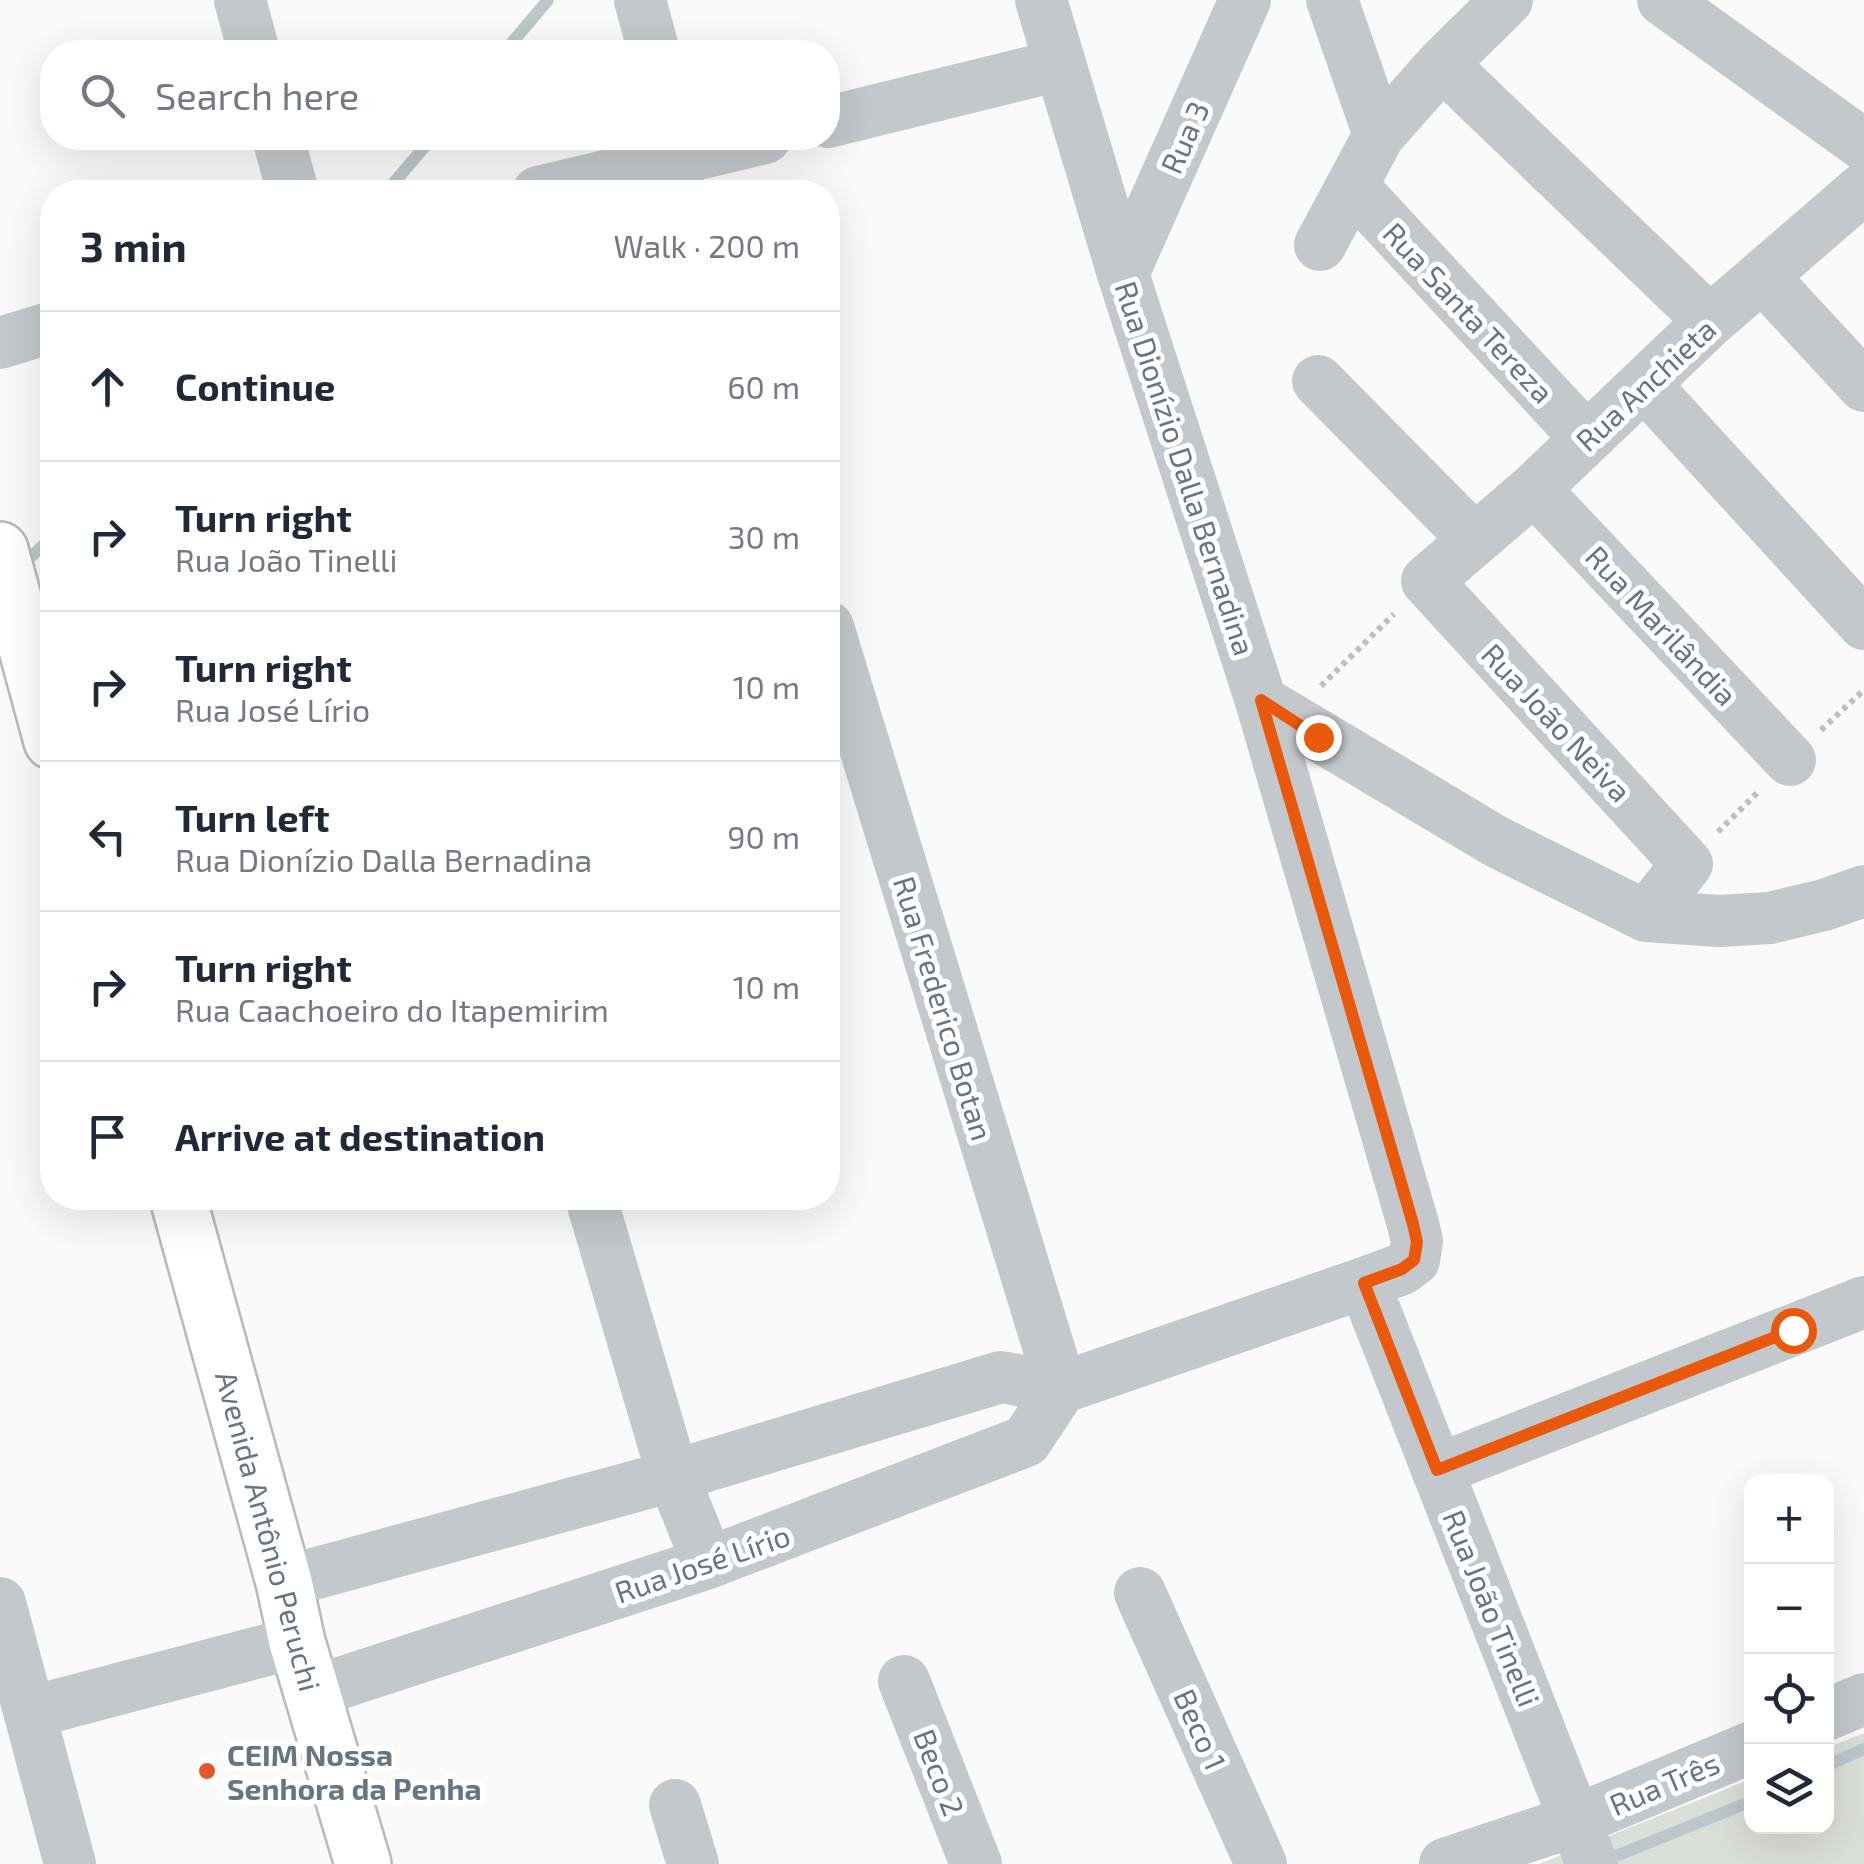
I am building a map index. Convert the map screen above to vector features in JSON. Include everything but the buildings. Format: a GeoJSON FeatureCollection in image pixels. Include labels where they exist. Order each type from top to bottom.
{"type":"FeatureCollection","features":[{"type":"Feature","properties":{"kind":"main road"},"geometry":{"type":"LineString","coordinates":[[0,550],[40,697]]}},
{"type":"Feature","properties":{"kind":"main road","name":"Avenida Antônio Peruchi"},"geometry":{"type":"LineString","coordinates":[[181,1210],[305,1667],[364,1864]]}},
{"type":"Feature","properties":{"kind":"street"},"geometry":{"type":"LineString","coordinates":[[240,0],[251,40]]}},
{"type":"Feature","properties":{"kind":"street"},"geometry":{"type":"LineString","coordinates":[[640,0],[651,40]]}},
{"type":"Feature","properties":{"kind":"street","name":"Rua Dionízio Dalla Bernadina"},"geometry":{"type":"LineString","coordinates":[[1041,0],[1123,274],[1274,709],[1413,1224],[1417,1242],[1414,1260],[1402,1269],[1364,1283]]}},
{"type":"Feature","properties":{"kind":"street","name":"Rua 3"},"geometry":{"type":"LineString","coordinates":[[1123,274],[1244,0]]}},
{"type":"Feature","properties":{"kind":"street"},"geometry":{"type":"LineString","coordinates":[[1332,0],[1379,135]]}},
{"type":"Feature","properties":{"kind":"street"},"geometry":{"type":"LineString","coordinates":[[1320,245],[1379,135],[1506,0]]}},
{"type":"Feature","properties":{"kind":"street"},"geometry":{"type":"LineString","coordinates":[[1662,0],[1864,145]]}},
{"type":"Feature","properties":{"kind":"street"},"geometry":{"type":"LineString","coordinates":[[1442,64],[1710,320]]}},
{"type":"Feature","properties":{"kind":"street"},"geometry":{"type":"LineString","coordinates":[[840,119],[1060,65]]}},
{"type":"Feature","properties":{"kind":"street"},"geometry":{"type":"LineString","coordinates":[[281,150],[290,180]]}},
{"type":"Feature","properties":{"kind":"street"},"geometry":{"type":"LineString","coordinates":[[599,180],[685,163],[727,150]]}},
{"type":"Feature","properties":{"kind":"street","name":"Rua Santa Tereza"},"geometry":{"type":"LineString","coordinates":[[1352,186],[1586,438]]}},
{"type":"Feature","properties":{"kind":"street","name":"Rua Anchieta"},"geometry":{"type":"LineString","coordinates":[[1426,581],[1534,490],[1710,320],[1864,188]]}},
{"type":"Feature","properties":{"kind":"street"},"geometry":{"type":"LineString","coordinates":[[1763,277],[1864,386]]}},
{"type":"Feature","properties":{"kind":"street"},"geometry":{"type":"LineString","coordinates":[[0,343],[40,331]]}},
{"type":"Feature","properties":{"kind":"street"},"geometry":{"type":"LineString","coordinates":[[1318,381],[1475,540]]}},
{"type":"Feature","properties":{"kind":"street"},"geometry":{"type":"LineString","coordinates":[[1644,384],[1864,624]]}},
{"type":"Feature","properties":{"kind":"street","name":"Rua Marilândia"},"geometry":{"type":"LineString","coordinates":[[1534,490],[1790,760]]}},
{"type":"Feature","properties":{"kind":"street","name":"Rua João Neiva"},"geometry":{"type":"LineString","coordinates":[[1426,581],[1687,864],[1646,916]]}},
{"type":"Feature","properties":{"kind":"street","name":"Rua Frederico Botan"},"geometry":{"type":"LineString","coordinates":[[840,666],[1062,1388]]}},
{"type":"Feature","properties":{"kind":"street"},"geometry":{"type":"LineString","coordinates":[[1274,709],[1497,842],[1646,916],[1719,921],[1770,918],[1824,906],[1864,891]]}},
{"type":"Feature","properties":{"kind":"street"},"geometry":{"type":"LineString","coordinates":[[595,1210],[674,1476],[708,1563]]}},
{"type":"Feature","properties":{"kind":"street"},"geometry":{"type":"LineString","coordinates":[[284,1582],[674,1476],[1001,1376],[1062,1388],[1364,1283]]}},
{"type":"Feature","properties":{"kind":"street","name":"Rua João Tinelli"},"geometry":{"type":"LineString","coordinates":[[1364,1283],[1585,1842]]}},
{"type":"Feature","properties":{"kind":"street"},"geometry":{"type":"LineString","coordinates":[[1437,1470],[1864,1302]]}},
{"type":"Feature","properties":{"kind":"street","name":"Rua José Lírio"},"geometry":{"type":"LineString","coordinates":[[31,1712],[305,1667],[708,1563],[1026,1442],[1062,1388]]}},
{"type":"Feature","properties":{"kind":"street","name":"Beco 1"},"geometry":{"type":"LineString","coordinates":[[1140,1593],[1261,1864]]}},
{"type":"Feature","properties":{"kind":"street"},"geometry":{"type":"LineString","coordinates":[[4,1632],[31,1712],[70,1864]]}},
{"type":"Feature","properties":{"kind":"street","name":"Beco 2"},"geometry":{"type":"LineString","coordinates":[[904,1680],[976,1864]]}},
{"type":"Feature","properties":{"kind":"street"},"geometry":{"type":"LineString","coordinates":[[1834,1712],[1864,1699]]}},
{"type":"Feature","properties":{"kind":"street","name":"Rua Três"},"geometry":{"type":"LineString","coordinates":[[1446,1864],[1585,1842],[1744,1751]]}},
{"type":"Feature","properties":{"kind":"street"},"geometry":{"type":"LineString","coordinates":[[675,1805],[693,1864]]}},
{"type":"Feature","properties":{"kind":"path"},"geometry":{"type":"LineString","coordinates":[[1274,709],[1426,581]]}},
{"type":"Feature","properties":{"kind":"shaded area"},"geometry":{"type":"Polygon","coordinates":[[[1864,1733],[1864,1864],[1539,1864],[1744,1782],[1744,1834],[1834,1834],[1834,1745],[1864,1733]]]}},
{"type":"Feature","properties":{"kind":"waterway"},"geometry":{"type":"LineString","coordinates":[[514,40],[548,0]]}},
{"type":"Feature","properties":{"kind":"waterway"},"geometry":{"type":"LineString","coordinates":[[396,180],[422,150]]}},
{"type":"Feature","properties":{"kind":"waterway"},"geometry":{"type":"LineString","coordinates":[[18,569],[40,548]]}},
{"type":"Feature","properties":{"kind":"waterway"},"geometry":{"type":"LineString","coordinates":[[1834,1762],[1864,1749]]}},
{"type":"Feature","properties":{"kind":"waterway"},"geometry":{"type":"LineString","coordinates":[[1601,1862],[1744,1804]]}},
{"type":"Feature","properties":{"kind":"place","name":"CEIM Nossa Senhora da Penha"},"geometry":{"type":"Point","coordinates":[207,1771]}},
{"type":"Feature","properties":{"kind":"route"},"geometry":{"type":"LineString","coordinates":[[1318,737],[1261,700],[1413,1224],[1417,1242],[1414,1260],[1402,1269],[1364,1283],[1437,1470],[1793,1330]]}}]}
